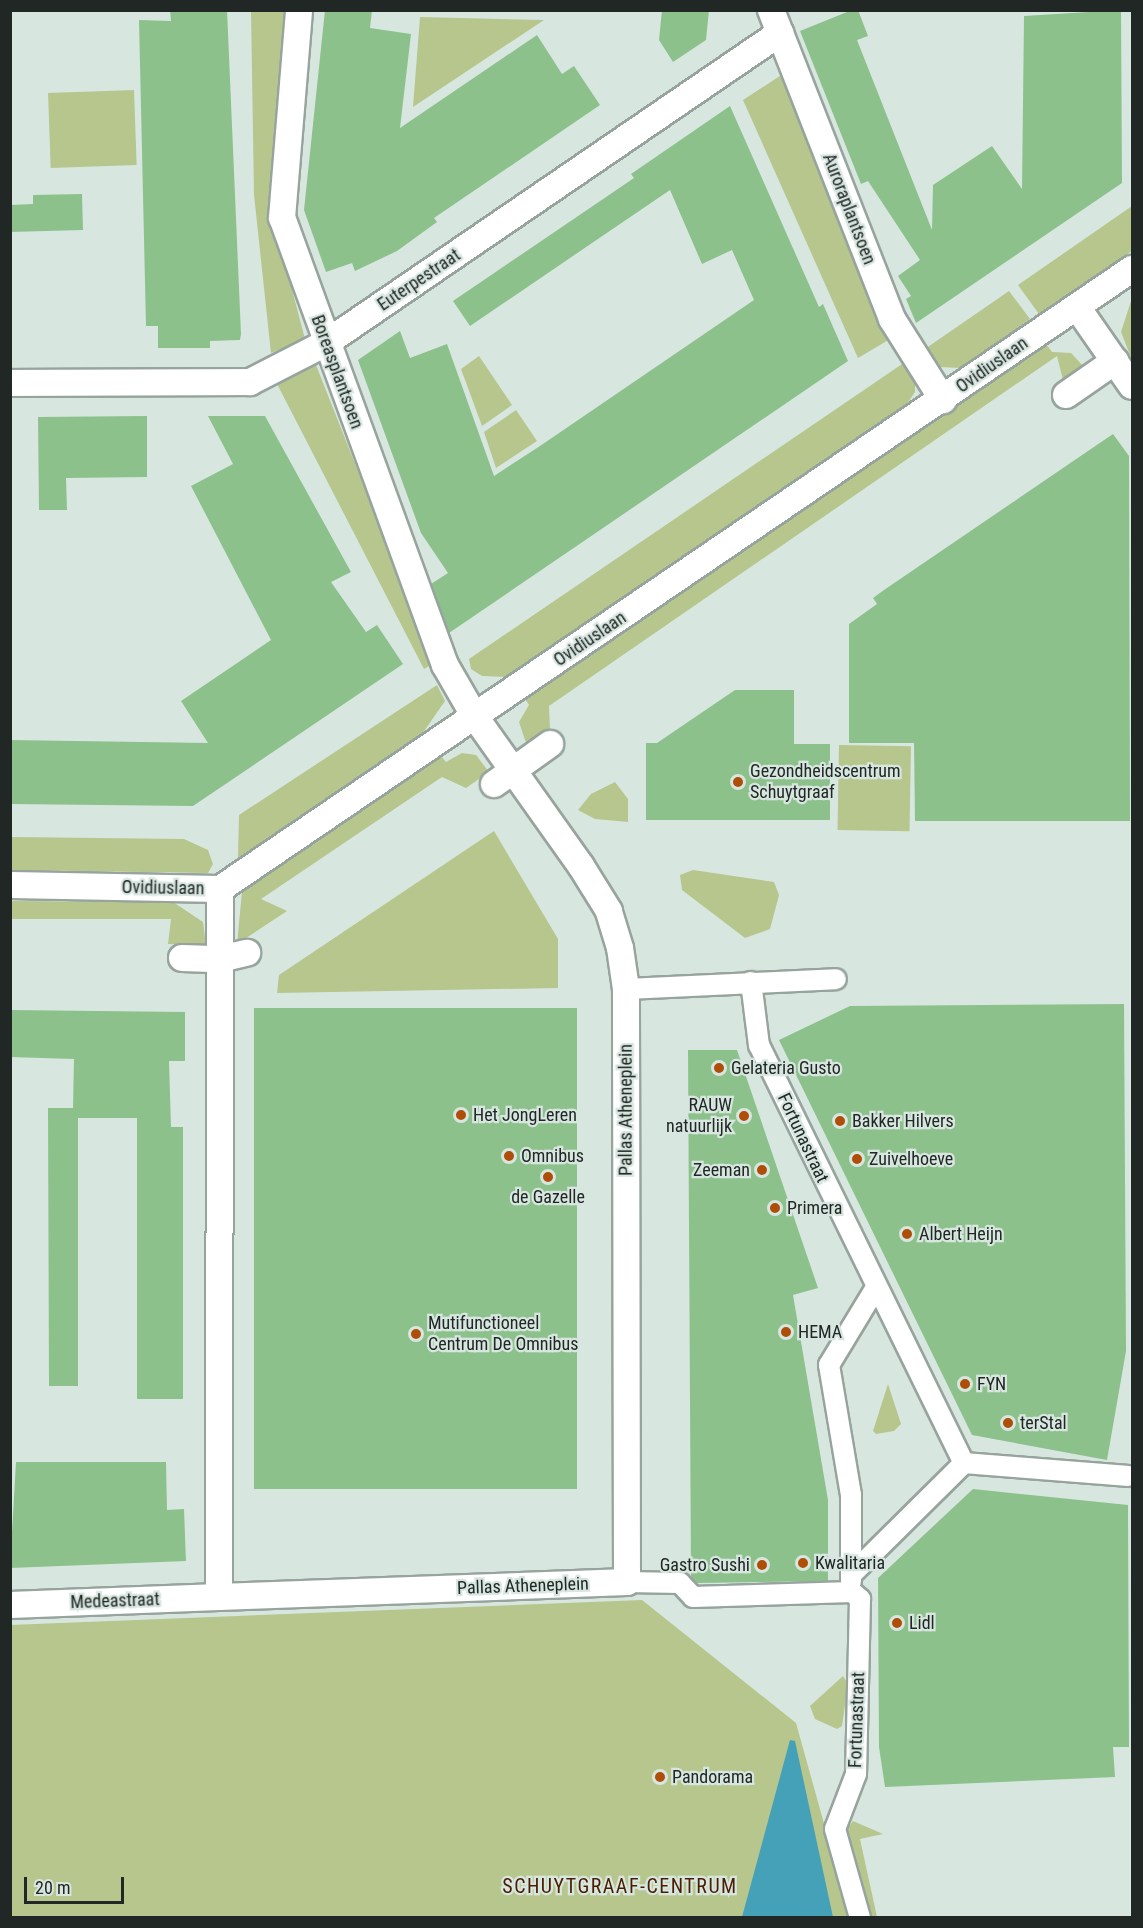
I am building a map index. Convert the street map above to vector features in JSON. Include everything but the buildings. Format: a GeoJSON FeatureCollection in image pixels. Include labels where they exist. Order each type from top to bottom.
{"type":"FeatureCollection","features":[{"type":"Feature","properties":{"kind":"street","name":"Boreasplantsoen"},"geometry":{"type":"LineString","coordinates":[[299,10],[282,218],[430,629],[475,717]]}},
{"type":"Feature","properties":{"kind":"street","name":"Euterpestraat"},"geometry":{"type":"LineString","coordinates":[[10,382],[250,382],[326,343],[776,22]]}},
{"type":"Feature","properties":{"kind":"street","name":"Auroraplantsoen"},"geometry":{"type":"LineString","coordinates":[[776,22],[892,319],[943,400]]}},
{"type":"Feature","properties":{"kind":"street","name":"Ovidiuslaan"},"geometry":{"type":"LineString","coordinates":[[10,885],[220,889],[943,400],[1132,269]]}},
{"type":"Feature","properties":{"kind":"street"},"geometry":{"type":"LineString","coordinates":[[1077,307],[1132,387]]}},
{"type":"Feature","properties":{"kind":"street"},"geometry":{"type":"LineString","coordinates":[[1066,395],[1115,361]]}},
{"type":"Feature","properties":{"kind":"street","name":"Pallas Atheneplein"},"geometry":{"type":"LineString","coordinates":[[219,1597],[627,1582],[626,989],[609,911],[504,777],[475,717]]}},
{"type":"Feature","properties":{"kind":"street"},"geometry":{"type":"LineString","coordinates":[[504,777],[550,744]]}},
{"type":"Feature","properties":{"kind":"street"},"geometry":{"type":"LineString","coordinates":[[219,1597],[220,889]]}},
{"type":"Feature","properties":{"kind":"street"},"geometry":{"type":"LineString","coordinates":[[182,958],[220,959],[247,953]]}},
{"type":"Feature","properties":{"kind":"street"},"geometry":{"type":"LineString","coordinates":[[626,989],[836,979]]}},
{"type":"Feature","properties":{"kind":"street","name":"Fortunastraat"},"geometry":{"type":"LineString","coordinates":[[751,982],[759,1045],[875,1289],[964,1463]]}},
{"type":"Feature","properties":{"kind":"street","name":"Fortunastraat"},"geometry":{"type":"LineString","coordinates":[[860,1917],[835,1829],[856,1774],[860,1599],[851,1584],[851,1495],[829,1365],[875,1289]]}},
{"type":"Feature","properties":{"kind":"street"},"geometry":{"type":"LineString","coordinates":[[627,1582],[680,1583],[693,1597],[851,1584],[964,1463],[1128,1476]]}},
{"type":"Feature","properties":{"kind":"street","name":"Medeastraat"},"geometry":{"type":"LineString","coordinates":[[10,1605],[219,1597]]}},
{"type":"Feature","properties":{"kind":"green space"},"geometry":{"type":"Polygon","coordinates":[[[251,11],[289,11],[274,221],[305,339],[271,353],[254,195],[251,11]]]}},
{"type":"Feature","properties":{"kind":"green space"},"geometry":{"type":"Polygon","coordinates":[[[420,17],[544,20],[413,107],[420,17]]]}},
{"type":"Feature","properties":{"kind":"green space"},"geometry":{"type":"Polygon","coordinates":[[[786,72],[890,339],[858,358],[743,100],[786,72]]]}},
{"type":"Feature","properties":{"kind":"green space"},"geometry":{"type":"Polygon","coordinates":[[[134,90],[137,165],[51,168],[48,93],[134,90]]]}},
{"type":"Feature","properties":{"kind":"green space"},"geometry":{"type":"Polygon","coordinates":[[[1132,206],[1132,251],[1039,314],[1018,285],[1132,206]]]}},
{"type":"Feature","properties":{"kind":"green space"},"geometry":{"type":"Polygon","coordinates":[[[1009,291],[1030,319],[961,368],[939,367],[922,351],[1009,291]]]}},
{"type":"Feature","properties":{"kind":"green space"},"geometry":{"type":"Polygon","coordinates":[[[1132,298],[1132,360],[1121,332],[1132,298]]]}},
{"type":"Feature","properties":{"kind":"green space"},"geometry":{"type":"Polygon","coordinates":[[[1046,344],[1052,352],[1071,353],[1085,368],[1064,384],[1057,356],[549,706],[550,730],[529,745],[525,740],[519,722],[529,705],[525,699],[1046,344]]]}},
{"type":"Feature","properties":{"kind":"green space"},"geometry":{"type":"Polygon","coordinates":[[[479,356],[512,405],[482,426],[461,369],[479,356]]]}},
{"type":"Feature","properties":{"kind":"green space"},"geometry":{"type":"Polygon","coordinates":[[[314,360],[434,663],[424,669],[275,380],[314,360]]]}},
{"type":"Feature","properties":{"kind":"green space"},"geometry":{"type":"Polygon","coordinates":[[[908,360],[915,376],[915,392],[907,404],[507,677],[482,676],[471,669],[469,659],[908,360]]]}},
{"type":"Feature","properties":{"kind":"green space"},"geometry":{"type":"Polygon","coordinates":[[[516,410],[537,441],[496,468],[484,432],[516,410]]]}},
{"type":"Feature","properties":{"kind":"green space"},"geometry":{"type":"Polygon","coordinates":[[[437,685],[445,701],[422,734],[238,858],[239,815],[437,685]]]}},
{"type":"Feature","properties":{"kind":"green space"},"geometry":{"type":"Polygon","coordinates":[[[839,745],[911,746],[910,831],[838,830],[839,745]]]}},
{"type":"Feature","properties":{"kind":"green space"},"geometry":{"type":"Polygon","coordinates":[[[462,753],[476,755],[489,772],[466,788],[442,777],[261,899],[287,911],[237,944],[242,892],[441,756],[446,762],[462,753]]]}},
{"type":"Feature","properties":{"kind":"green space"},"geometry":{"type":"Polygon","coordinates":[[[615,782],[628,799],[628,822],[595,819],[578,810],[591,794],[615,782]]]}},
{"type":"Feature","properties":{"kind":"green space"},"geometry":{"type":"Polygon","coordinates":[[[494,831],[558,939],[558,988],[277,993],[279,975],[494,831]]]}},
{"type":"Feature","properties":{"kind":"green space"},"geometry":{"type":"Polygon","coordinates":[[[11,837],[184,839],[208,850],[213,864],[208,873],[11,870],[11,837]]]}},
{"type":"Feature","properties":{"kind":"green space"},"geometry":{"type":"Polygon","coordinates":[[[693,870],[774,882],[779,895],[770,929],[745,938],[682,890],[680,875],[693,870]]]}},
{"type":"Feature","properties":{"kind":"green space"},"geometry":{"type":"Polygon","coordinates":[[[11,901],[173,902],[203,922],[206,945],[168,944],[171,919],[11,919],[11,901]]]}},
{"type":"Feature","properties":{"kind":"green space"},"geometry":{"type":"Polygon","coordinates":[[[888,1384],[901,1424],[894,1431],[876,1434],[873,1431],[888,1384]]]}},
{"type":"Feature","properties":{"kind":"green space"},"geometry":{"type":"Polygon","coordinates":[[[642,1600],[796,1723],[850,1917],[11,1917],[10,1625],[642,1600]]]}},
{"type":"Feature","properties":{"kind":"green space"},"geometry":{"type":"Polygon","coordinates":[[[843,1676],[848,1684],[842,1726],[837,1729],[815,1719],[810,1706],[843,1676]]]}},
{"type":"Feature","properties":{"kind":"green space"},"geometry":{"type":"Polygon","coordinates":[[[853,1821],[883,1834],[860,1839],[877,1917],[869,1917],[846,1831],[853,1821]]]}},
{"type":"Feature","properties":{"kind":"water"},"geometry":{"type":"Polygon","coordinates":[[[790,1740],[795,1741],[833,1917],[742,1917],[790,1740]]]}},
{"type":"Feature","properties":{"kind":"place","name":"Gezondheidscentrum Schuytgraaf"},"geometry":{"type":"Point","coordinates":[738,782]}},
{"type":"Feature","properties":{"kind":"place","name":"Gelateria Gusto"},"geometry":{"type":"Point","coordinates":[719,1068]}},
{"type":"Feature","properties":{"kind":"place","name":"Het JongLeren"},"geometry":{"type":"Point","coordinates":[461,1115]}},
{"type":"Feature","properties":{"kind":"place","name":"RAUW natuurlijk"},"geometry":{"type":"Point","coordinates":[744,1116]}},
{"type":"Feature","properties":{"kind":"place","name":"Bakker Hilvers"},"geometry":{"type":"Point","coordinates":[840,1121]}},
{"type":"Feature","properties":{"kind":"place","name":"Omnibus"},"geometry":{"type":"Point","coordinates":[509,1156]}},
{"type":"Feature","properties":{"kind":"place","name":"Zuivelhoeve"},"geometry":{"type":"Point","coordinates":[857,1159]}},
{"type":"Feature","properties":{"kind":"place","name":"Zeeman"},"geometry":{"type":"Point","coordinates":[762,1170]}},
{"type":"Feature","properties":{"kind":"place","name":"de Gazelle"},"geometry":{"type":"Point","coordinates":[548,1177]}},
{"type":"Feature","properties":{"kind":"place","name":"Primera"},"geometry":{"type":"Point","coordinates":[775,1208]}},
{"type":"Feature","properties":{"kind":"place","name":"Albert Heijn"},"geometry":{"type":"Point","coordinates":[907,1234]}},
{"type":"Feature","properties":{"kind":"place","name":"HEMA"},"geometry":{"type":"Point","coordinates":[786,1332]}},
{"type":"Feature","properties":{"kind":"place","name":"Mutifunctioneel Centrum De Omnibus"},"geometry":{"type":"Point","coordinates":[416,1334]}},
{"type":"Feature","properties":{"kind":"place","name":"FYN"},"geometry":{"type":"Point","coordinates":[965,1384]}},
{"type":"Feature","properties":{"kind":"place","name":"terStal"},"geometry":{"type":"Point","coordinates":[1008,1423]}},
{"type":"Feature","properties":{"kind":"place","name":"Kwalitaria"},"geometry":{"type":"Point","coordinates":[803,1563]}},
{"type":"Feature","properties":{"kind":"place","name":"Gastro Sushi"},"geometry":{"type":"Point","coordinates":[762,1565]}},
{"type":"Feature","properties":{"kind":"place","name":"Lidl"},"geometry":{"type":"Point","coordinates":[897,1623]}},
{"type":"Feature","properties":{"kind":"place","name":"Pandorama"},"geometry":{"type":"Point","coordinates":[660,1777]}},
{"type":"Feature","properties":{"kind":"district","name":"SCHUYTGRAAF-CENTRUM"},"geometry":{"type":"Point","coordinates":[620,1886]}}]}
